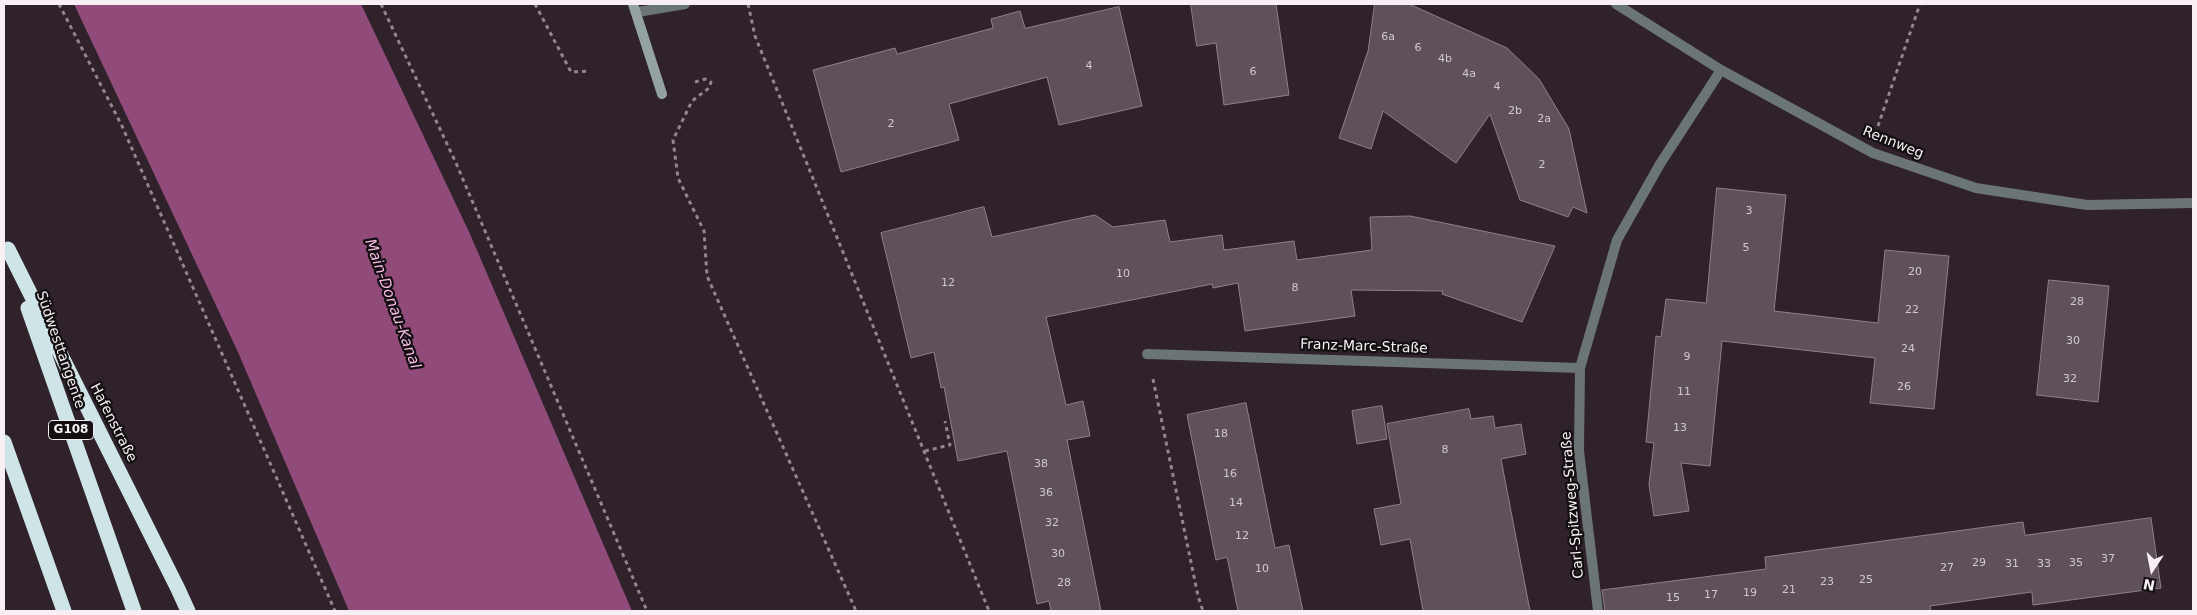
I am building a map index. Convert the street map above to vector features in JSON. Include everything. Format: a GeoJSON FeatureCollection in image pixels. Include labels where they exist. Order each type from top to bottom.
{"type":"FeatureCollection","features":[{"type":"Feature","properties":{"kind":"highway","name":"Südwesttangente"},"geometry":{"type":"LineString","coordinates":[[6,245],[134,611]]}},
{"type":"Feature","properties":{"kind":"highway","name":"Hafenstraße"},"geometry":{"type":"LineString","coordinates":[[6,245],[170,571],[188,611]]}},
{"type":"Feature","properties":{"kind":"highway"},"geometry":{"type":"LineString","coordinates":[[4,442],[64,611]]}},
{"type":"Feature","properties":{"kind":"street"},"geometry":{"type":"LineString","coordinates":[[662,94],[636,8],[685,4]]}},
{"type":"Feature","properties":{"kind":"street","name":"Rennweg"},"geometry":{"type":"LineString","coordinates":[[1616,4],[1721,70],[1873,153],[1976,188],[2087,205],[2193,203]]}},
{"type":"Feature","properties":{"kind":"street","name":"Carl-Spitzweg-Straße"},"geometry":{"type":"LineString","coordinates":[[1598,611],[1579,451],[1580,368],[1617,240],[1660,164],[1721,70]]}},
{"type":"Feature","properties":{"kind":"street","name":"Franz-Marc-Straße"},"geometry":{"type":"LineString","coordinates":[[1147,354],[1580,368]]}},
{"type":"Feature","properties":{"kind":"path"},"geometry":{"type":"LineString","coordinates":[[59,4],[122,126],[335,611]]}},
{"type":"Feature","properties":{"kind":"path"},"geometry":{"type":"LineString","coordinates":[[381,4],[456,163],[647,611]]}},
{"type":"Feature","properties":{"kind":"path"},"geometry":{"type":"LineString","coordinates":[[535,4],[571,72],[590,70]]}},
{"type":"Feature","properties":{"kind":"path"},"geometry":{"type":"LineString","coordinates":[[748,4],[755,36],[989,611]]}},
{"type":"Feature","properties":{"kind":"path"},"geometry":{"type":"LineString","coordinates":[[1873,153],[1878,125],[1920,4]]}},
{"type":"Feature","properties":{"kind":"path"},"geometry":{"type":"LineString","coordinates":[[694,82],[704,79],[711,82],[709,88],[692,101],[673,140],[678,178],[704,231],[707,276],[856,611]]}},
{"type":"Feature","properties":{"kind":"path"},"geometry":{"type":"LineString","coordinates":[[1147,354],[1198,596],[1203,611]]}},
{"type":"Feature","properties":{"kind":"path"},"geometry":{"type":"LineString","coordinates":[[925,451],[950,445],[945,421]]}},
{"type":"Feature","properties":{"kind":"water","name":"Main-Donau-Kanal"},"geometry":{"type":"Polygon","coordinates":[[[74,4],[361,4],[470,234],[632,611],[349,611],[237,350],[74,4]]]}},
{"type":"Feature","properties":{"kind":"building"},"geometry":{"type":"Polygon","coordinates":[[[1191,4],[1276,4],[1289,95],[1224,105],[1216,43],[1197,46],[1191,4]]]}},
{"type":"Feature","properties":{"kind":"building"},"geometry":{"type":"Polygon","coordinates":[[[1375,4],[1409,4],[1507,48],[1539,79],[1569,129],[1587,213],[1573,207],[1568,217],[1520,200],[1490,114],[1456,163],[1383,111],[1371,149],[1339,138],[1368,51],[1375,4]]]}},
{"type":"Feature","properties":{"kind":"building"},"geometry":{"type":"Polygon","coordinates":[[[1119,7],[1142,106],[1059,125],[1047,77],[949,104],[959,140],[841,172],[813,70],[895,48],[897,54],[993,28],[991,19],[1020,11],[1025,28],[1119,7]]]}},
{"type":"Feature","properties":{"kind":"building"},"geometry":{"type":"Polygon","coordinates":[[[1717,188],[1786,195],[1774,311],[1878,323],[1885,250],[1949,256],[1934,409],[1870,403],[1875,358],[1722,341],[1710,466],[1681,463],[1689,511],[1654,516],[1649,485],[1654,443],[1646,442],[1656,336],[1661,337],[1666,299],[1706,303],[1717,188]]]}},
{"type":"Feature","properties":{"kind":"building"},"geometry":{"type":"Polygon","coordinates":[[[984,207],[992,237],[1095,215],[1113,227],[1165,220],[1170,242],[1222,235],[1224,250],[1294,241],[1297,260],[1372,250],[1370,217],[1410,216],[1555,246],[1522,322],[1442,294],[1443,291],[1351,290],[1355,316],[1245,331],[1238,283],[1213,288],[1212,284],[1046,317],[1066,405],[1083,401],[1090,436],[1067,440],[1101,611],[1051,611],[1049,601],[1037,604],[1007,451],[958,461],[944,387],[941,388],[934,352],[911,358],[881,233],[984,207]]]}},
{"type":"Feature","properties":{"kind":"building"},"geometry":{"type":"Polygon","coordinates":[[[2049,280],[2109,286],[2098,402],[2037,395],[2049,280]]]}},
{"type":"Feature","properties":{"kind":"building"},"geometry":{"type":"Polygon","coordinates":[[[1246,403],[1275,548],[1289,545],[1303,611],[1238,611],[1227,557],[1216,560],[1187,415],[1246,403]]]}},
{"type":"Feature","properties":{"kind":"building"},"geometry":{"type":"Polygon","coordinates":[[[1382,406],[1387,439],[1357,444],[1352,411],[1382,406]]]}},
{"type":"Feature","properties":{"kind":"building"},"geometry":{"type":"Polygon","coordinates":[[[1469,409],[1471,419],[1493,416],[1495,428],[1521,424],[1526,454],[1501,459],[1530,611],[1423,611],[1410,539],[1381,545],[1374,509],[1401,504],[1387,424],[1469,409]]]}},
{"type":"Feature","properties":{"kind":"building"},"geometry":{"type":"Polygon","coordinates":[[[2151,518],[2161,588],[2033,605],[2032,592],[1930,606],[1931,611],[1605,611],[1602,590],[1766,569],[1765,557],[2023,522],[2025,535],[2151,518]]]}}]}
